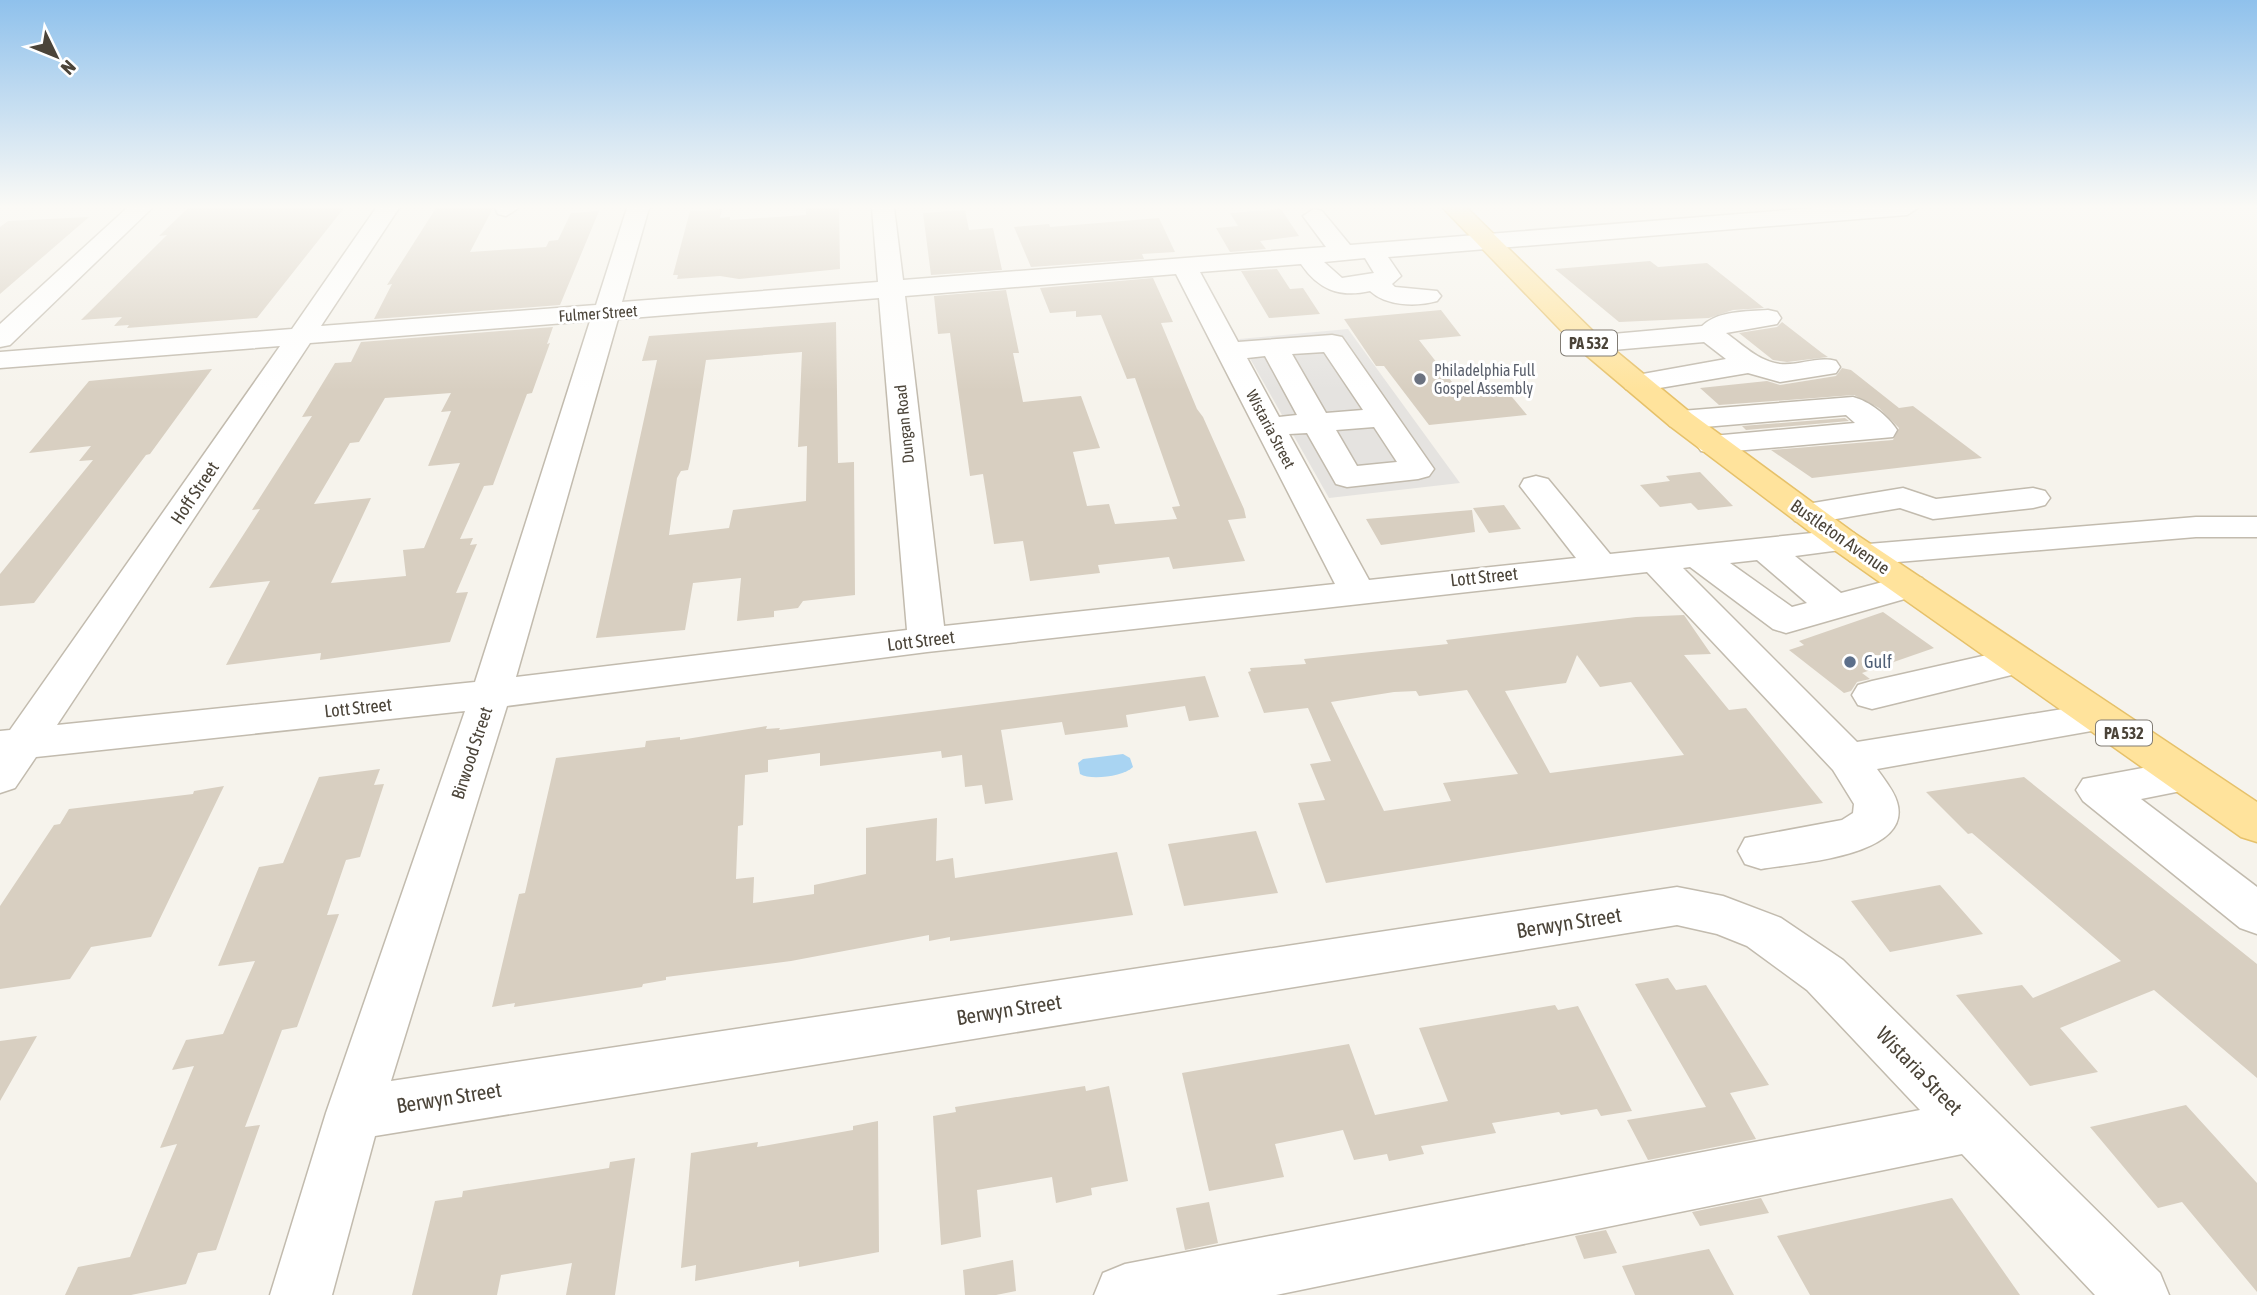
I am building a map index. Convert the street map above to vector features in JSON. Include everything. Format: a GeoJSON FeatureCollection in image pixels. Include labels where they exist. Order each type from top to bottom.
{"type":"FeatureCollection","features":[{"type":"Feature","properties":{"kind":"main road","name":"Bustleton Avenue"},"geometry":{"type":"LineString","coordinates":[[1514,268],[1590,344],[1681,421],[1852,547],[2257,825]]}},
{"type":"Feature","properties":{"kind":"street"},"geometry":{"type":"LineString","coordinates":[[0,339],[76,268]]}},
{"type":"Feature","properties":{"kind":"street","name":"Hoff Street"},"geometry":{"type":"LineString","coordinates":[[0,777],[12,744],[303,336],[348,268]]}},
{"type":"Feature","properties":{"kind":"street","name":"Birwood Street"},"geometry":{"type":"LineString","coordinates":[[301,1295],[354,1113],[491,694],[620,268]]}},
{"type":"Feature","properties":{"kind":"street","name":"Dungan Road"},"geometry":{"type":"LineString","coordinates":[[887,268],[927,640]]}},
{"type":"Feature","properties":{"kind":"street","name":"Fulmer Street"},"geometry":{"type":"LineString","coordinates":[[0,360],[1179,268]]}},
{"type":"Feature","properties":{"kind":"street","name":"Wistaria Street"},"geometry":{"type":"LineString","coordinates":[[1185,268],[1357,591]]}},
{"type":"Feature","properties":{"kind":"street"},"geometry":{"type":"LineString","coordinates":[[1317,268],[1326,280],[1341,285],[1376,283],[1388,276],[1383,268]]}},
{"type":"Feature","properties":{"kind":"street"},"geometry":{"type":"LineString","coordinates":[[1376,283],[1388,294],[1428,296]]}},
{"type":"Feature","properties":{"kind":"street"},"geometry":{"type":"LineString","coordinates":[[1341,285],[1357,308]]}},
{"type":"Feature","properties":{"kind":"street"},"geometry":{"type":"LineString","coordinates":[[1590,344],[1710,333],[1721,323],[1768,318]]}},
{"type":"Feature","properties":{"kind":"street"},"geometry":{"type":"LineString","coordinates":[[1710,333],[1749,364],[1780,373],[1826,367]]}},
{"type":"Feature","properties":{"kind":"street"},"geometry":{"type":"LineString","coordinates":[[1229,351],[1274,347],[1332,343],[1418,469],[1347,477],[1319,422],[1274,347]]}},
{"type":"Feature","properties":{"kind":"street"},"geometry":{"type":"LineString","coordinates":[[1636,383],[1749,364]]}},
{"type":"Feature","properties":{"kind":"street"},"geometry":{"type":"LineString","coordinates":[[1681,421],[1853,406],[1882,430],[1712,444]]}},
{"type":"Feature","properties":{"kind":"street"},"geometry":{"type":"LineString","coordinates":[[1269,427],[1383,417]]}},
{"type":"Feature","properties":{"kind":"street"},"geometry":{"type":"LineString","coordinates":[[1903,498],[1905,485],[1963,479]]}},
{"type":"Feature","properties":{"kind":"street"},"geometry":{"type":"LineString","coordinates":[[1536,486],[1600,565]]}},
{"type":"Feature","properties":{"kind":"street"},"geometry":{"type":"LineString","coordinates":[[1807,514],[1903,498],[1933,509],[2033,498]]}},
{"type":"Feature","properties":{"kind":"street","name":"Lott Street"},"geometry":{"type":"LineString","coordinates":[[12,744],[491,694],[927,640],[1764,548],[1852,547],[2196,527],[2257,527]]}},
{"type":"Feature","properties":{"kind":"street"},"geometry":{"type":"LineString","coordinates":[[1764,548],[1835,607]]}},
{"type":"Feature","properties":{"kind":"street"},"geometry":{"type":"LineString","coordinates":[[1696,555],[1786,621],[1909,586]]}},
{"type":"Feature","properties":{"kind":"street"},"geometry":{"type":"LineString","coordinates":[[1654,559],[1848,759],[1876,803],[1874,821],[1853,835],[1761,851]]}},
{"type":"Feature","properties":{"kind":"street"},"geometry":{"type":"LineString","coordinates":[[1872,695],[2018,661]]}},
{"type":"Feature","properties":{"kind":"street"},"geometry":{"type":"LineString","coordinates":[[1848,759],[2100,717]]}},
{"type":"Feature","properties":{"kind":"street"},"geometry":{"type":"LineString","coordinates":[[2186,776],[2098,790],[2257,914]]}},
{"type":"Feature","properties":{"kind":"street","name":"Wistaria Street"},"geometry":{"type":"LineString","coordinates":[[1664,908],[1677,906],[1723,916],[1764,932],[1825,975],[2138,1295]]}},
{"type":"Feature","properties":{"kind":"street","name":"Berwyn Street"},"geometry":{"type":"LineString","coordinates":[[354,1113],[1664,908]]}},
{"type":"Feature","properties":{"kind":"street"},"geometry":{"type":"LineString","coordinates":[[1125,1295],[1972,1126]]}},
{"type":"Feature","properties":{"kind":"shaded area"},"geometry":{"type":"Polygon","coordinates":[[[1348,329],[1460,483],[1329,498],[1239,339],[1348,329]]]}},
{"type":"Feature","properties":{"kind":"water"},"geometry":{"type":"Polygon","coordinates":[[[1123,754],[1130,758],[1133,767],[1129,770],[1099,777],[1080,774],[1078,763],[1083,759],[1123,754]]]}},
{"type":"Feature","properties":{"kind":"building"},"geometry":{"type":"Polygon","coordinates":[[[0,268],[30,268],[0,294],[0,268]]]}},
{"type":"Feature","properties":{"kind":"building"},"geometry":{"type":"Polygon","coordinates":[[[133,268],[296,268],[257,318],[127,328],[129,325],[114,326],[122,317],[81,320],[133,268]]]}},
{"type":"Feature","properties":{"kind":"building"},"geometry":{"type":"Polygon","coordinates":[[[398,268],[575,268],[560,305],[374,319],[392,284],[387,285],[398,268]]]}},
{"type":"Feature","properties":{"kind":"building"},"geometry":{"type":"Polygon","coordinates":[[[675,268],[840,268],[739,279],[720,276],[677,279],[678,275],[673,275],[675,268]]]}},
{"type":"Feature","properties":{"kind":"building"},"geometry":{"type":"Polygon","coordinates":[[[930,268],[1002,270],[931,275],[930,268]]]}},
{"type":"Feature","properties":{"kind":"building"},"geometry":{"type":"Polygon","coordinates":[[[1714,268],[1764,308],[1733,310],[1709,318],[1619,322],[1555,269],[1714,268]]]}},
{"type":"Feature","properties":{"kind":"building"},"geometry":{"type":"Polygon","coordinates":[[[1277,269],[1290,289],[1303,288],[1320,314],[1269,318],[1241,271],[1277,269]]]}},
{"type":"Feature","properties":{"kind":"building"},"geometry":{"type":"Polygon","coordinates":[[[1153,278],[1173,322],[1161,323],[1197,409],[1244,509],[1246,518],[1228,520],[1245,561],[1173,569],[1169,557],[1098,565],[1100,573],[1030,581],[1023,541],[994,544],[983,474],[970,476],[950,333],[938,334],[934,296],[1006,290],[1019,353],[1013,353],[1023,402],[1081,396],[1100,448],[1073,452],[1087,506],[1109,504],[1115,524],[1177,519],[1172,507],[1180,506],[1135,378],[1127,379],[1101,315],[1076,317],[1076,311],[1050,313],[1040,288],[1153,278]]]}},
{"type":"Feature","properties":{"kind":"building"},"geometry":{"type":"Polygon","coordinates":[[[1441,310],[1461,336],[1419,340],[1463,396],[1507,391],[1527,415],[1429,425],[1384,366],[1376,366],[1344,319],[1441,310]]]}},
{"type":"Feature","properties":{"kind":"building"},"geometry":{"type":"Polygon","coordinates":[[[836,322],[838,463],[854,462],[855,595],[803,601],[798,608],[774,611],[774,617],[737,621],[741,578],[693,583],[685,630],[596,638],[657,360],[642,361],[649,336],[836,322]],[[802,352],[706,360],[690,462],[688,470],[681,471],[677,478],[669,535],[729,528],[733,510],[806,501],[807,446],[798,447],[802,352]]]}},
{"type":"Feature","properties":{"kind":"building"},"geometry":{"type":"Polygon","coordinates":[[[1782,322],[1828,357],[1787,362],[1773,360],[1739,333],[1777,327],[1782,322]]]}},
{"type":"Feature","properties":{"kind":"building"},"geometry":{"type":"Polygon","coordinates":[[[553,327],[532,393],[527,394],[493,485],[484,486],[460,539],[473,538],[470,545],[477,544],[456,593],[468,592],[450,642],[320,660],[321,653],[226,665],[270,581],[209,588],[260,509],[252,510],[312,416],[302,417],[335,363],[351,362],[361,342],[553,327]],[[451,393],[385,398],[359,442],[350,443],[314,504],[371,498],[331,583],[406,576],[403,550],[424,548],[460,463],[428,466],[451,411],[441,412],[451,393]]]}},
{"type":"Feature","properties":{"kind":"building"},"geometry":{"type":"Polygon","coordinates":[[[1842,368],[1851,370],[1899,408],[1913,406],[1982,458],[1812,478],[1771,450],[1893,440],[1899,428],[1879,408],[1854,395],[1719,405],[1700,388],[1767,381],[1780,385],[1836,376],[1842,368]]]}},
{"type":"Feature","properties":{"kind":"building"},"geometry":{"type":"Polygon","coordinates":[[[212,369],[150,454],[146,455],[34,603],[0,606],[0,574],[93,460],[79,461],[91,446],[29,453],[89,381],[212,369]]]}},
{"type":"Feature","properties":{"kind":"building"},"geometry":{"type":"Polygon","coordinates":[[[1845,418],[1849,421],[1746,430],[1742,426],[1845,418]]]}},
{"type":"Feature","properties":{"kind":"building"},"geometry":{"type":"Polygon","coordinates":[[[1700,472],[1733,506],[1698,510],[1691,503],[1660,507],[1640,485],[1670,481],[1666,476],[1700,472]]]}},
{"type":"Feature","properties":{"kind":"building"},"geometry":{"type":"Polygon","coordinates":[[[1504,505],[1521,529],[1489,533],[1473,508],[1504,505]]]}},
{"type":"Feature","properties":{"kind":"building"},"geometry":{"type":"Polygon","coordinates":[[[1472,510],[1475,532],[1381,545],[1366,519],[1472,510]]]}},
{"type":"Feature","properties":{"kind":"building","name":"Gulf"},"geometry":{"type":"Polygon","coordinates":[[[1883,612],[1934,648],[1862,673],[1870,679],[1857,682],[1851,691],[1844,693],[1789,650],[1804,645],[1799,641],[1883,612]]]}},
{"type":"Feature","properties":{"kind":"building"},"geometry":{"type":"Polygon","coordinates":[[[1684,615],[1711,654],[1684,655],[1729,710],[1746,708],[1823,803],[1326,883],[1298,803],[1325,800],[1310,764],[1331,761],[1308,708],[1264,713],[1248,672],[1251,671],[1250,668],[1306,664],[1304,659],[1448,644],[1446,640],[1636,617],[1684,615]],[[1577,655],[1566,683],[1505,691],[1550,773],[1684,755],[1631,682],[1600,687],[1577,655]],[[1467,690],[1419,696],[1416,691],[1394,692],[1331,702],[1384,811],[1451,801],[1443,783],[1518,774],[1467,690]]]}},
{"type":"Feature","properties":{"kind":"building"},"geometry":{"type":"Polygon","coordinates":[[[1205,676],[1219,717],[1189,721],[1185,706],[1126,715],[1128,727],[1065,735],[1062,722],[1001,730],[1013,800],[985,804],[982,785],[965,787],[962,755],[942,758],[941,751],[820,766],[820,753],[768,760],[768,772],[745,775],[743,825],[738,826],[736,879],[754,877],[753,903],[814,894],[814,885],[866,874],[866,828],[937,818],[936,861],[953,858],[955,878],[1117,852],[1133,915],[950,941],[950,937],[929,941],[929,935],[791,961],[666,977],[666,980],[643,984],[642,987],[514,1007],[515,1003],[492,1007],[519,894],[525,893],[556,758],[645,747],[646,741],[680,737],[680,740],[767,726],[766,729],[780,728],[779,730],[1205,676]]]}},
{"type":"Feature","properties":{"kind":"building"},"geometry":{"type":"Polygon","coordinates":[[[380,769],[374,785],[384,784],[360,857],[346,860],[327,915],[339,914],[297,1027],[282,1030],[245,1127],[260,1125],[216,1250],[198,1253],[186,1284],[131,1295],[65,1295],[78,1267],[130,1257],[177,1144],[160,1148],[194,1066],[172,1070],[186,1040],[223,1034],[255,961],[218,966],[259,867],[283,863],[319,777],[380,769]]]}},
{"type":"Feature","properties":{"kind":"building"},"geometry":{"type":"Polygon","coordinates":[[[2024,777],[2257,964],[2257,1078],[2154,990],[2060,1028],[2098,1072],[2030,1086],[1956,995],[2022,985],[2033,998],[2121,961],[1972,833],[1968,834],[1926,792],[2024,777]]]}},
{"type":"Feature","properties":{"kind":"building"},"geometry":{"type":"Polygon","coordinates":[[[224,786],[151,937],[91,947],[70,979],[0,989],[0,906],[54,825],[60,824],[69,809],[193,794],[194,791],[224,786]]]}},
{"type":"Feature","properties":{"kind":"building"},"geometry":{"type":"Polygon","coordinates":[[[1256,831],[1278,893],[1184,906],[1168,844],[1256,831]]]}},
{"type":"Feature","properties":{"kind":"building"},"geometry":{"type":"Polygon","coordinates":[[[1940,885],[1983,934],[1890,952],[1851,901],[1940,885]]]}},
{"type":"Feature","properties":{"kind":"building"},"geometry":{"type":"Polygon","coordinates":[[[1668,978],[1676,990],[1706,985],[1769,1085],[1730,1093],[1756,1139],[1648,1160],[1627,1120],[1706,1107],[1635,984],[1668,978]]]}},
{"type":"Feature","properties":{"kind":"building"},"geometry":{"type":"Polygon","coordinates":[[[1555,1005],[1558,1010],[1578,1006],[1632,1111],[1601,1116],[1597,1109],[1561,1115],[1559,1112],[1492,1123],[1496,1133],[1421,1146],[1424,1154],[1389,1161],[1387,1154],[1354,1160],[1343,1130],[1275,1144],[1284,1177],[1209,1191],[1182,1073],[1349,1044],[1375,1115],[1448,1101],[1419,1028],[1555,1005]]]}},
{"type":"Feature","properties":{"kind":"building"},"geometry":{"type":"Polygon","coordinates":[[[37,1036],[0,1101],[0,1041],[37,1036]]]}},
{"type":"Feature","properties":{"kind":"building"},"geometry":{"type":"Polygon","coordinates":[[[1085,1086],[1086,1091],[1109,1086],[1128,1181],[1091,1188],[1092,1195],[1056,1203],[1052,1177],[977,1190],[981,1237],[941,1245],[933,1116],[956,1112],[955,1107],[1085,1086]]]}},
{"type":"Feature","properties":{"kind":"building"},"geometry":{"type":"Polygon","coordinates":[[[2186,1105],[2257,1183],[2257,1292],[2182,1202],[2158,1208],[2090,1127],[2186,1105]]]}},
{"type":"Feature","properties":{"kind":"building"},"geometry":{"type":"Polygon","coordinates":[[[878,1121],[879,1252],[799,1267],[799,1261],[695,1281],[696,1265],[681,1268],[691,1153],[758,1142],[757,1147],[769,1145],[853,1130],[853,1126],[878,1121]]]}},
{"type":"Feature","properties":{"kind":"building"},"geometry":{"type":"Polygon","coordinates":[[[635,1158],[615,1295],[566,1295],[572,1263],[501,1275],[497,1295],[412,1295],[435,1201],[462,1197],[463,1191],[609,1168],[610,1162],[635,1158]]]}},
{"type":"Feature","properties":{"kind":"building"},"geometry":{"type":"Polygon","coordinates":[[[1761,1198],[1769,1213],[1700,1226],[1692,1212],[1761,1198]]]}},
{"type":"Feature","properties":{"kind":"building"},"geometry":{"type":"Polygon","coordinates":[[[1952,1198],[2020,1295],[1810,1295],[1777,1236],[1952,1198]]]}},
{"type":"Feature","properties":{"kind":"building"},"geometry":{"type":"Polygon","coordinates":[[[1209,1202],[1218,1243],[1185,1250],[1176,1208],[1209,1202]]]}},
{"type":"Feature","properties":{"kind":"building"},"geometry":{"type":"Polygon","coordinates":[[[1606,1230],[1617,1253],[1584,1259],[1575,1236],[1606,1230]]]}},
{"type":"Feature","properties":{"kind":"building"},"geometry":{"type":"Polygon","coordinates":[[[1709,1249],[1734,1295],[1635,1295],[1622,1266],[1709,1249]]]}},
{"type":"Feature","properties":{"kind":"building"},"geometry":{"type":"Polygon","coordinates":[[[1013,1260],[1016,1291],[996,1295],[965,1295],[963,1270],[1013,1260]]]}},
{"type":"Feature","properties":{"kind":"place","name":"Philadelphia Full Gospel Assembly"},"geometry":{"type":"Point","coordinates":[1420,379]}},
{"type":"Feature","properties":{"kind":"place","name":"Gulf"},"geometry":{"type":"Point","coordinates":[1850,662]}}]}
